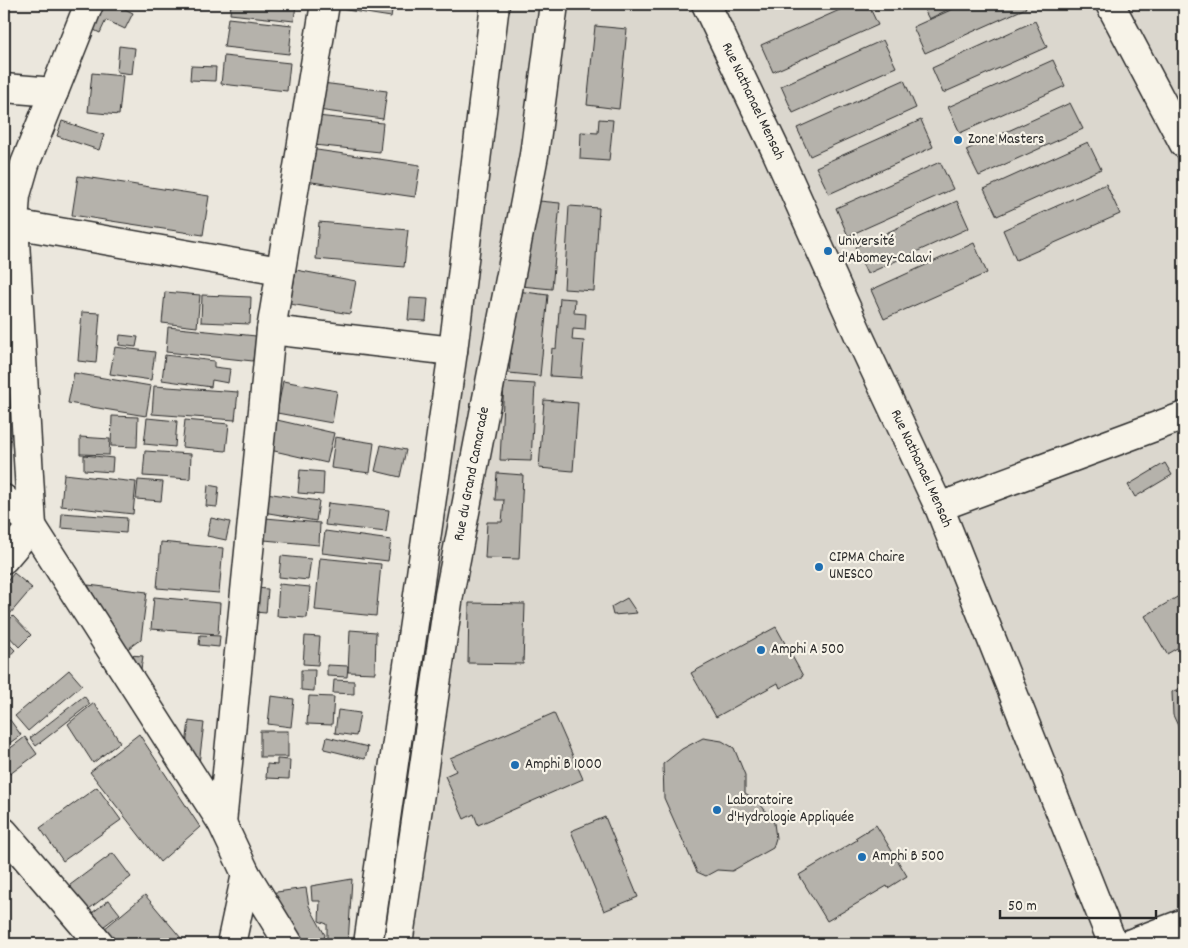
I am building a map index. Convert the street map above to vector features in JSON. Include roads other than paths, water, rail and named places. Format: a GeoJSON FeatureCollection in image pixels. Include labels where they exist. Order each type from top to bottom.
{"type":"FeatureCollection","features":[{"type":"Feature","properties":{"kind":"street"},"geometry":{"type":"LineString","coordinates":[[4,559],[32,526],[14,224],[16,195],[25,164],[90,4]]}},
{"type":"Feature","properties":{"kind":"street"},"geometry":{"type":"LineString","coordinates":[[222,823],[271,330],[324,4]]}},
{"type":"Feature","properties":{"kind":"street"},"geometry":{"type":"LineString","coordinates":[[368,944],[453,351],[495,4]]}},
{"type":"Feature","properties":{"kind":"street","name":"Rue du Grand Camarade"},"geometry":{"type":"LineString","coordinates":[[398,944],[449,595],[534,155],[554,4]]}},
{"type":"Feature","properties":{"kind":"street","name":"Rue Nathanael Mensah"},"geometry":{"type":"LineString","coordinates":[[706,4],[776,151],[859,336],[940,506],[1113,944]]}},
{"type":"Feature","properties":{"kind":"street"},"geometry":{"type":"LineString","coordinates":[[1110,4],[1184,144]]}},
{"type":"Feature","properties":{"kind":"street"},"geometry":{"type":"LineString","coordinates":[[4,88],[54,92]]}},
{"type":"Feature","properties":{"kind":"street"},"geometry":{"type":"LineString","coordinates":[[14,224],[280,271]]}},
{"type":"Feature","properties":{"kind":"street"},"geometry":{"type":"LineString","coordinates":[[271,330],[453,351]]}},
{"type":"Feature","properties":{"kind":"street"},"geometry":{"type":"LineString","coordinates":[[940,506],[1184,416]]}},
{"type":"Feature","properties":{"kind":"street"},"geometry":{"type":"LineString","coordinates":[[4,499],[32,526],[222,823],[246,874],[289,944]]}},
{"type":"Feature","properties":{"kind":"street"},"geometry":{"type":"LineString","coordinates":[[4,832],[88,939]]}},
{"type":"Feature","properties":{"kind":"street"},"geometry":{"type":"LineString","coordinates":[[231,944],[246,874]]}},
{"type":"Feature","properties":{"kind":"street"},"geometry":{"type":"LineString","coordinates":[[1129,944],[1184,923]]}},
{"type":"Feature","properties":{"kind":"place","name":"Zone Masters"},"geometry":{"type":"Point","coordinates":[958,140]}},
{"type":"Feature","properties":{"kind":"place","name":"Université d'Abomey-Calavi"},"geometry":{"type":"Point","coordinates":[828,251]}},
{"type":"Feature","properties":{"kind":"place","name":"CIPMA Chaire UNESCO"},"geometry":{"type":"Point","coordinates":[819,567]}},
{"type":"Feature","properties":{"kind":"place","name":"Amphi A 500"},"geometry":{"type":"Point","coordinates":[761,650]}},
{"type":"Feature","properties":{"kind":"place","name":"Amphi B 1000"},"geometry":{"type":"Point","coordinates":[515,765]}},
{"type":"Feature","properties":{"kind":"place","name":"Laboratoire d'Hydrologie Appliquée"},"geometry":{"type":"Point","coordinates":[717,810]}},
{"type":"Feature","properties":{"kind":"place","name":"Amphi B 500"},"geometry":{"type":"Point","coordinates":[862,857]}}]}
